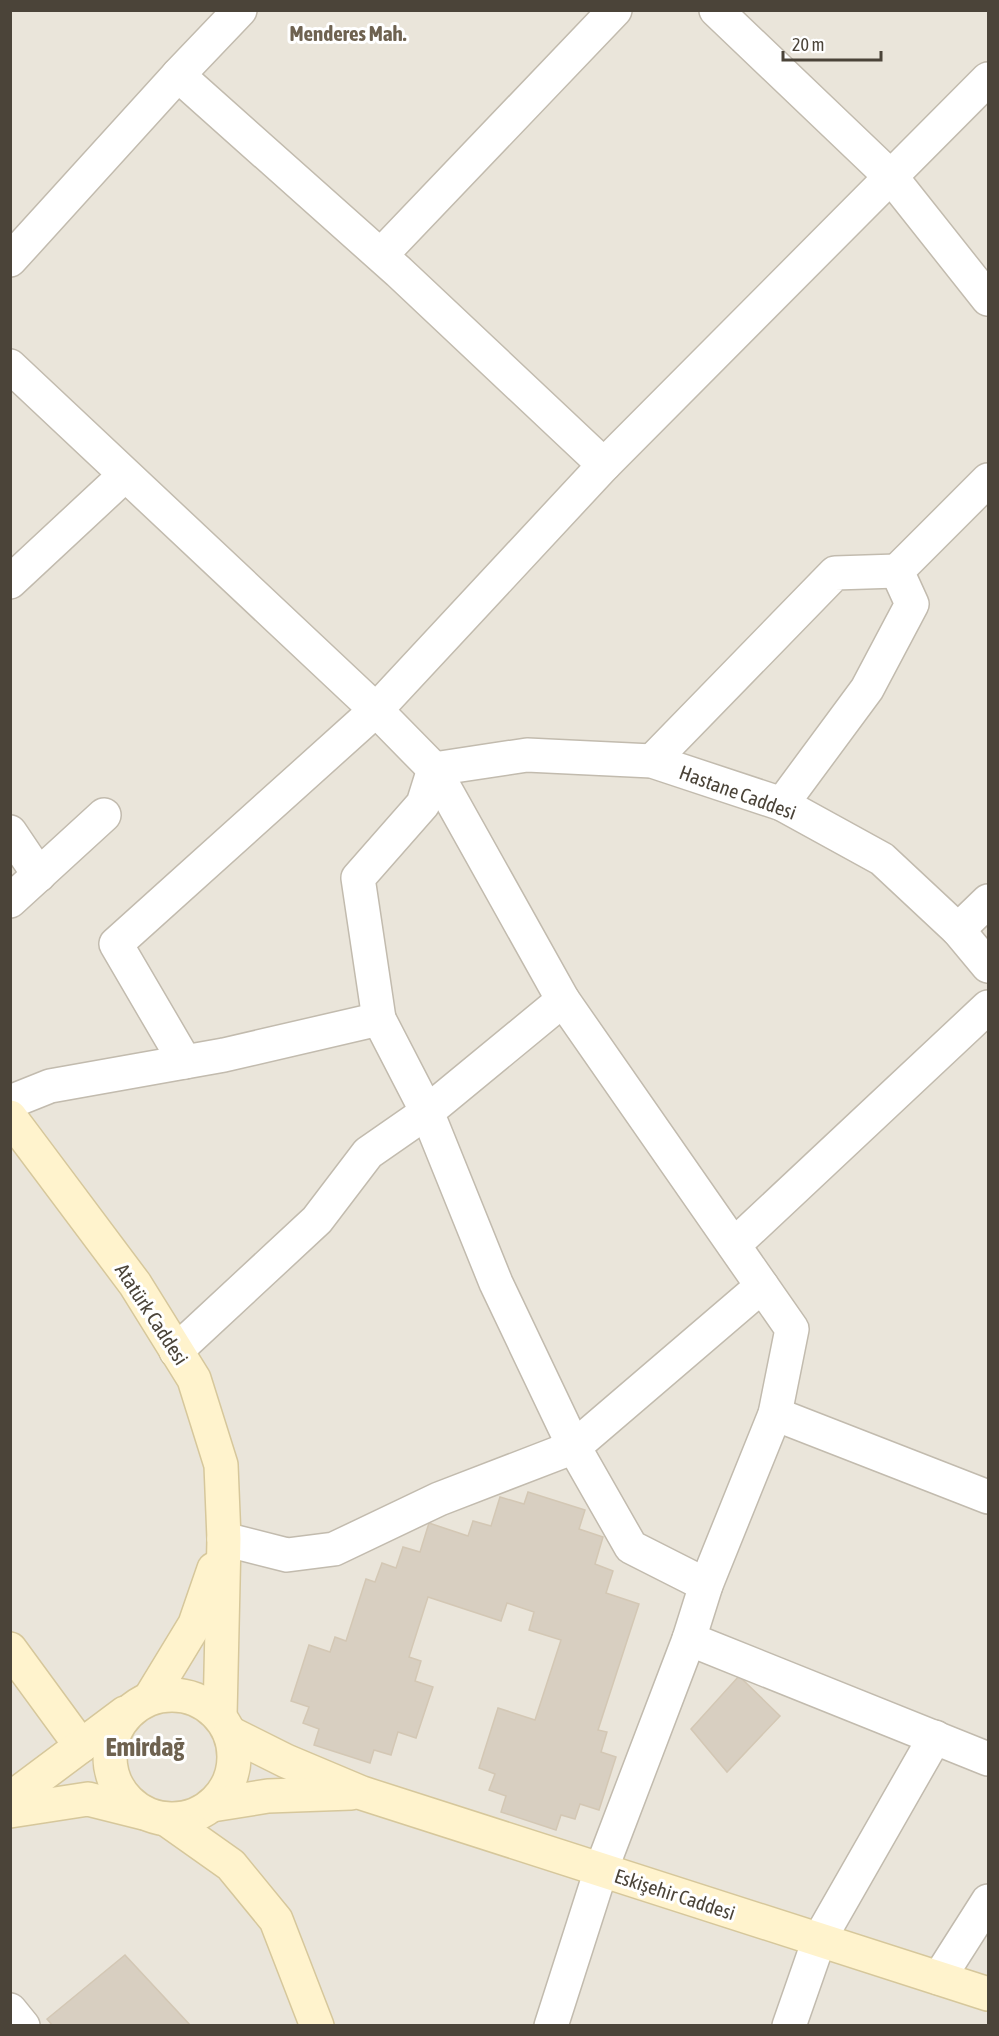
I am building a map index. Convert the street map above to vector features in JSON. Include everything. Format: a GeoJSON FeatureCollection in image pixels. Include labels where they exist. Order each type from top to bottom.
{"type":"FeatureCollection","features":[{"type":"Feature","properties":{"kind":"main road","name":"Atatürk Caddesi"},"geometry":{"type":"LineString","coordinates":[[10,1117],[135,1284],[194,1379],[221,1465],[224,1539],[225,1725]]}},
{"type":"Feature","properties":{"kind":"main road","name":"Atatürk Caddesi"},"geometry":{"type":"LineString","coordinates":[[140,1703],[195,1624],[224,1539]]}},
{"type":"Feature","properties":{"kind":"main road"},"geometry":{"type":"LineString","coordinates":[[10,1649],[81,1746]]}},
{"type":"Feature","properties":{"kind":"main road"},"geometry":{"type":"LineString","coordinates":[[10,1799],[140,1703],[168,1694],[188,1696],[206,1704],[225,1725],[234,1752],[232,1772],[225,1790],[212,1805],[198,1814],[183,1818],[156,1816],[88,1800],[10,1811]]}},
{"type":"Feature","properties":{"kind":"main road"},"geometry":{"type":"LineString","coordinates":[[140,1703],[119,1722],[112,1739],[110,1757],[112,1775],[120,1791],[131,1804],[156,1816],[231,1865],[276,1920],[317,2025]]}},
{"type":"Feature","properties":{"kind":"main road","name":"Eskişehir Caddesi"},"geometry":{"type":"LineString","coordinates":[[225,1725],[286,1761],[362,1792],[988,1995]]}},
{"type":"Feature","properties":{"kind":"main road","name":"Eskişehir Caddesi"},"geometry":{"type":"LineString","coordinates":[[212,1805],[268,1796],[362,1792]]}},
{"type":"Feature","properties":{"kind":"street"},"geometry":{"type":"LineString","coordinates":[[10,261],[240,10]]}},
{"type":"Feature","properties":{"kind":"street"},"geometry":{"type":"LineString","coordinates":[[381,255],[615,10]]}},
{"type":"Feature","properties":{"kind":"street"},"geometry":{"type":"LineString","coordinates":[[716,10],[892,178],[988,299]]}},
{"type":"Feature","properties":{"kind":"street"},"geometry":{"type":"LineString","coordinates":[[178,75],[381,255],[604,465]]}},
{"type":"Feature","properties":{"kind":"street"},"geometry":{"type":"LineString","coordinates":[[185,1062],[116,944],[376,710],[604,465],[988,79]]}},
{"type":"Feature","properties":{"kind":"street"},"geometry":{"type":"LineString","coordinates":[[10,366],[376,710],[434,769],[563,1000],[792,1329],[775,1414],[706,1585],[601,1870],[551,2025]]}},
{"type":"Feature","properties":{"kind":"street"},"geometry":{"type":"LineString","coordinates":[[10,582],[126,475]]}},
{"type":"Feature","properties":{"kind":"street"},"geometry":{"type":"LineString","coordinates":[[652,761],[835,573],[897,571],[988,480]]}},
{"type":"Feature","properties":{"kind":"street"},"geometry":{"type":"LineString","coordinates":[[782,804],[867,689],[912,604],[897,571]]}},
{"type":"Feature","properties":{"kind":"street","name":"Hastane Caddesi"},"geometry":{"type":"LineString","coordinates":[[434,769],[527,755],[652,761],[782,804],[882,859],[958,930],[988,966]]}},
{"type":"Feature","properties":{"kind":"street"},"geometry":{"type":"LineString","coordinates":[[434,769],[423,804],[358,878],[379,1019],[427,1112],[496,1283],[574,1447],[631,1547],[706,1585]]}},
{"type":"Feature","properties":{"kind":"street"},"geometry":{"type":"LineString","coordinates":[[10,901],[104,815]]}},
{"type":"Feature","properties":{"kind":"street"},"geometry":{"type":"LineString","coordinates":[[10,832],[39,875]]}},
{"type":"Feature","properties":{"kind":"street"},"geometry":{"type":"LineString","coordinates":[[958,930],[988,901]]}},
{"type":"Feature","properties":{"kind":"street"},"geometry":{"type":"LineString","coordinates":[[176,1351],[317,1220],[368,1153],[427,1112],[563,1000]]}},
{"type":"Feature","properties":{"kind":"street"},"geometry":{"type":"LineString","coordinates":[[734,1245],[988,1007]]}},
{"type":"Feature","properties":{"kind":"street"},"geometry":{"type":"LineString","coordinates":[[10,1102],[50,1086],[224,1055],[379,1019]]}},
{"type":"Feature","properties":{"kind":"street"},"geometry":{"type":"LineString","coordinates":[[224,1539],[287,1555],[334,1549],[439,1499],[574,1447],[762,1286]]}},
{"type":"Feature","properties":{"kind":"street"},"geometry":{"type":"LineString","coordinates":[[775,1414],[988,1497]]}},
{"type":"Feature","properties":{"kind":"street"},"geometry":{"type":"LineString","coordinates":[[688,1639],[988,1759]]}},
{"type":"Feature","properties":{"kind":"street"},"geometry":{"type":"LineString","coordinates":[[789,2025],[819,1940],[935,1737]]}},
{"type":"Feature","properties":{"kind":"street"},"geometry":{"type":"LineString","coordinates":[[939,1978],[988,1900]]}},
{"type":"Feature","properties":{"kind":"street"},"geometry":{"type":"LineString","coordinates":[[10,2010],[23,2025]]}},
{"type":"Feature","properties":{"kind":"shaded area"},"geometry":{"type":"Polygon","coordinates":[[[11,11],[988,11],[988,2025],[11,2025],[11,11]]]}},
{"type":"Feature","properties":{"kind":"building"},"geometry":{"type":"Polygon","coordinates":[[[528,1492],[585,1510],[579,1529],[603,1537],[595,1564],[613,1571],[606,1593],[639,1604],[598,1730],[607,1732],[601,1752],[616,1757],[599,1810],[580,1804],[575,1819],[561,1815],[556,1830],[501,1812],[506,1796],[489,1790],[495,1774],[479,1768],[498,1708],[535,1720],[561,1640],[529,1630],[534,1612],[507,1603],[501,1621],[428,1597],[409,1657],[421,1661],[415,1681],[433,1687],[416,1738],[398,1732],[391,1755],[374,1750],[370,1763],[314,1745],[319,1729],[303,1723],[309,1707],[291,1701],[309,1645],[330,1652],[335,1637],[346,1641],[366,1579],[375,1582],[382,1563],[396,1568],[403,1547],[420,1552],[429,1523],[468,1536],[473,1521],[491,1526],[500,1497],[524,1504],[528,1492]]]}},
{"type":"Feature","properties":{"kind":"building"},"geometry":{"type":"Polygon","coordinates":[[[739,1676],[780,1716],[727,1772],[691,1729],[739,1676]]]}},
{"type":"Feature","properties":{"kind":"building"},"geometry":{"type":"Polygon","coordinates":[[[125,1955],[191,2026],[53,2026],[47,2019],[125,1955]]]}},
{"type":"Feature","properties":{"kind":"district","name":"Menderes Mah."},"geometry":{"type":"Point","coordinates":[348,33]}},
{"type":"Feature","properties":{"kind":"district","name":"Emirdağ"},"geometry":{"type":"Point","coordinates":[145,1747]}}]}
